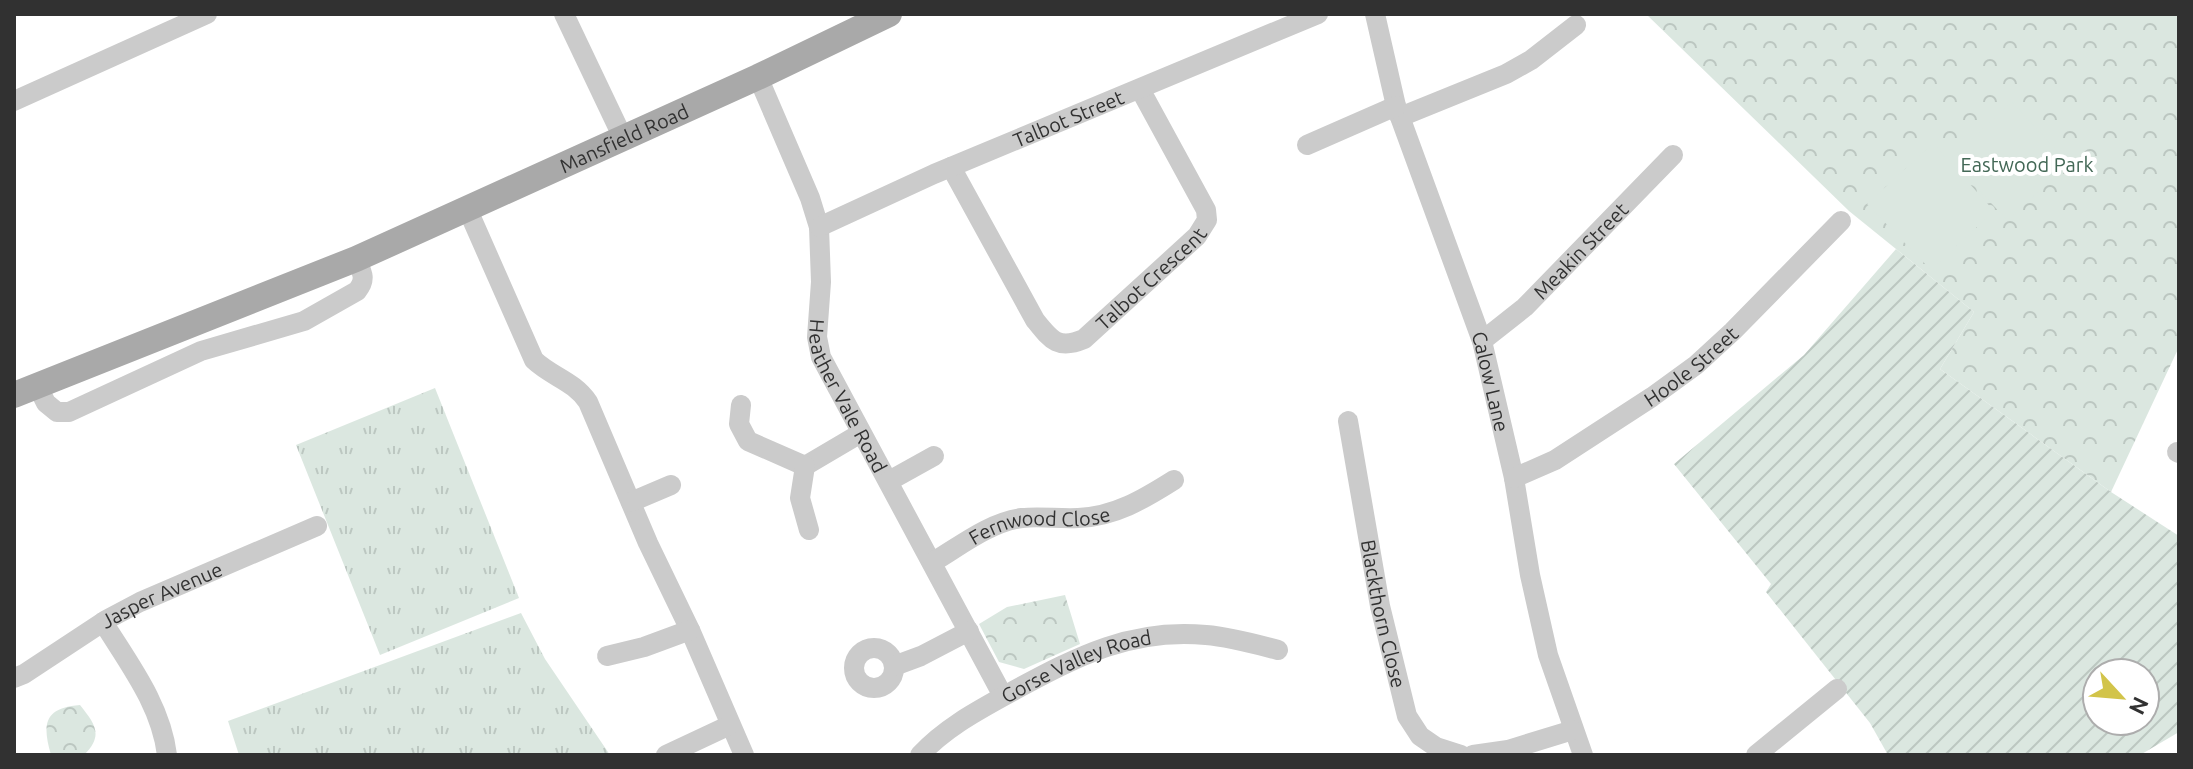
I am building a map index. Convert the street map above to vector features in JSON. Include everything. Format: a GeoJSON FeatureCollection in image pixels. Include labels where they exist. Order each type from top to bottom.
{"type":"FeatureCollection","features":[{"type":"Feature","properties":{"kind":"main road","name":"Mansfield Road"},"geometry":{"type":"LineString","coordinates":[[26,391],[356,259],[758,77],[889,14]]}},
{"type":"Feature","properties":{"kind":"street"},"geometry":{"type":"LineString","coordinates":[[14,101],[207,14]]}},
{"type":"Feature","properties":{"kind":"street"},"geometry":{"type":"LineString","coordinates":[[564,14],[623,138]]}},
{"type":"Feature","properties":{"kind":"street","name":"Talbot Street"},"geometry":{"type":"LineString","coordinates":[[819,227],[951,167],[1318,14]]}},
{"type":"Feature","properties":{"kind":"street","name":"Calow Lane"},"geometry":{"type":"LineString","coordinates":[[1375,14],[1398,112],[1482,341],[1514,478],[1530,575],[1548,655],[1583,755]]}},
{"type":"Feature","properties":{"kind":"street"},"geometry":{"type":"LineString","coordinates":[[1307,145],[1398,112],[1510,82],[1531,60],[1576,25]]}},
{"type":"Feature","properties":{"kind":"street","name":"Heather Vale Road"},"geometry":{"type":"LineString","coordinates":[[758,77],[810,198],[819,227],[821,282],[817,337],[821,357],[1003,696]]}},
{"type":"Feature","properties":{"kind":"street","name":"Talbot Crescent"},"geometry":{"type":"LineString","coordinates":[[951,167],[1035,320],[1048,337],[1060,344],[1073,344],[1084,339],[1197,236],[1207,220],[1206,210],[1140,89]]}},
{"type":"Feature","properties":{"kind":"street","name":"Meakin Street"},"geometry":{"type":"LineString","coordinates":[[1482,341],[1525,307],[1673,155]]}},
{"type":"Feature","properties":{"kind":"street"},"geometry":{"type":"LineString","coordinates":[[467,208],[534,360],[546,371],[580,390],[588,402],[744,755]]}},
{"type":"Feature","properties":{"kind":"street","name":"Hoole Street"},"geometry":{"type":"LineString","coordinates":[[1514,478],[1534,471],[1577,446],[1696,365],[1841,221]]}},
{"type":"Feature","properties":{"kind":"street","name":"Mansfield Road"},"geometry":{"type":"LineString","coordinates":[[26,391],[57,412],[69,412],[201,351],[304,321],[357,291],[363,284],[364,276],[356,259]]}},
{"type":"Feature","properties":{"kind":"street"},"geometry":{"type":"LineString","coordinates":[[741,405],[739,424],[748,441],[805,466]]}},
{"type":"Feature","properties":{"kind":"street","name":"Blackthorn Close"},"geometry":{"type":"LineString","coordinates":[[1348,421],[1343,445],[1407,716],[1420,736],[1436,747],[1461,755]]}},
{"type":"Feature","properties":{"kind":"street"},"geometry":{"type":"LineString","coordinates":[[805,466],[861,433]]}},
{"type":"Feature","properties":{"kind":"street"},"geometry":{"type":"LineString","coordinates":[[889,481],[934,456]]}},
{"type":"Feature","properties":{"kind":"street"},"geometry":{"type":"LineString","coordinates":[[805,466],[800,498],[809,530]]}},
{"type":"Feature","properties":{"kind":"street","name":"Fernwood Close"},"geometry":{"type":"LineString","coordinates":[[933,562],[997,525],[1022,518],[1105,516],[1154,502],[1174,480]]}},
{"type":"Feature","properties":{"kind":"street"},"geometry":{"type":"LineString","coordinates":[[631,502],[671,485]]}},
{"type":"Feature","properties":{"kind":"street","name":"Jasper Avenue"},"geometry":{"type":"LineString","coordinates":[[14,678],[140,602],[317,526]]}},
{"type":"Feature","properties":{"kind":"street"},"geometry":{"type":"LineString","coordinates":[[103,622],[156,711],[165,737],[167,755]]}},
{"type":"Feature","properties":{"kind":"street"},"geometry":{"type":"LineString","coordinates":[[607,656],[644,647],[690,630]]}},
{"type":"Feature","properties":{"kind":"street"},"geometry":{"type":"LineString","coordinates":[[894,666],[969,631]]}},
{"type":"Feature","properties":{"kind":"street","name":"Gorse Valley Road"},"geometry":{"type":"LineString","coordinates":[[920,755],[936,738],[1003,696],[1071,660],[1125,641],[1181,634],[1224,637],[1254,634],[1278,650]]}},
{"type":"Feature","properties":{"kind":"street"},"geometry":{"type":"LineString","coordinates":[[1756,755],[1837,689]]}},
{"type":"Feature","properties":{"kind":"street"},"geometry":{"type":"LineString","coordinates":[[666,755],[730,725]]}},
{"type":"Feature","properties":{"kind":"street"},"geometry":{"type":"LineString","coordinates":[[1473,755],[1508,750],[1573,730]]}},
{"type":"Feature","properties":{"kind":"green space","name":"Eastwood Park"},"geometry":{"type":"Polygon","coordinates":[[[1646,14],[2179,14],[2179,347],[2111,492],[1940,369],[1974,312],[1849,211],[1646,14]]]}},
{"type":"Feature","properties":{"kind":"green space"},"geometry":{"type":"Polygon","coordinates":[[[2012,102],[2069,164],[2007,220],[1950,159],[2012,102]]]}},
{"type":"Feature","properties":{"kind":"green space"},"geometry":{"type":"Polygon","coordinates":[[[1933,143],[1994,211],[1931,270],[1867,204],[1933,143]]]}},
{"type":"Feature","properties":{"kind":"green space"},"geometry":{"type":"Polygon","coordinates":[[[1896,249],[1974,312],[1940,369],[2111,492],[2179,536],[2179,732],[2140,755],[1888,755],[1870,723],[1766,592],[1771,584],[1674,464],[1804,355],[1896,249]]]}},
{"type":"Feature","properties":{"kind":"green space"},"geometry":{"type":"Polygon","coordinates":[[[435,388],[519,598],[380,655],[296,445],[435,388]]]}},
{"type":"Feature","properties":{"kind":"green space"},"geometry":{"type":"Polygon","coordinates":[[[1065,595],[1080,644],[1024,669],[999,662],[979,624],[1007,607],[1065,595]]]}},
{"type":"Feature","properties":{"kind":"green space"},"geometry":{"type":"Polygon","coordinates":[[[521,613],[545,659],[610,755],[239,755],[228,721],[521,613]]]}},
{"type":"Feature","properties":{"kind":"green space"},"geometry":{"type":"Polygon","coordinates":[[[80,705],[95,730],[90,748],[84,755],[51,755],[47,735],[49,720],[59,710],[80,705]]]}}]}
